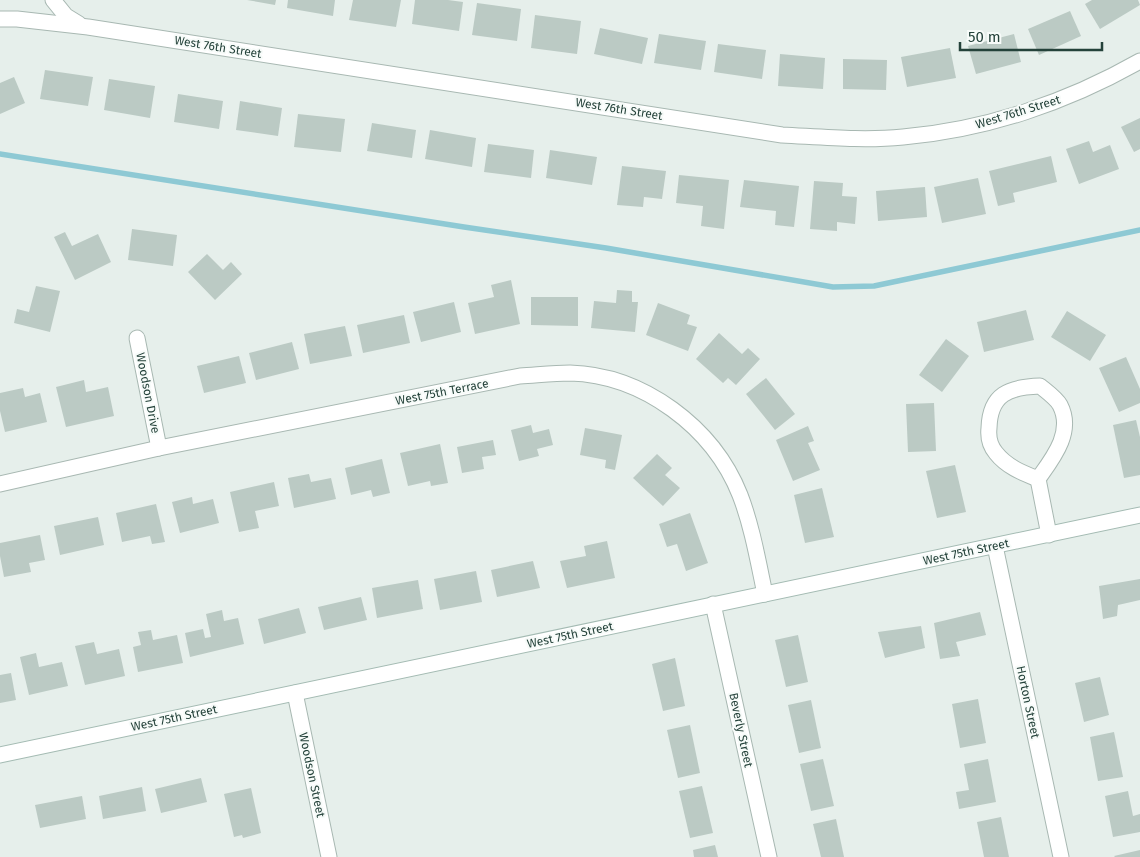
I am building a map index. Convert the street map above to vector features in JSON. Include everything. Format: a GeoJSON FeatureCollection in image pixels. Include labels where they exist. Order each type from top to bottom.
{"type":"FeatureCollection","features":[{"type":"Feature","properties":{"kind":"street","name":"West 76th Street"},"geometry":{"type":"LineString","coordinates":[[53,0],[56,6],[71,20],[88,27]]}},
{"type":"Feature","properties":{"kind":"street","name":"West 76th Street"},"geometry":{"type":"LineString","coordinates":[[0,19],[46,21],[88,27],[782,135],[855,139],[904,137],[967,127],[1007,118],[1073,94],[1140,61]]}},
{"type":"Feature","properties":{"kind":"street","name":"Woodson Drive"},"geometry":{"type":"LineString","coordinates":[[137,338],[159,448]]}},
{"type":"Feature","properties":{"kind":"street","name":"West 75th Terrace"},"geometry":{"type":"LineString","coordinates":[[0,484],[159,448],[520,376],[570,373],[595,376],[620,383],[652,397],[673,409],[704,437],[715,451],[739,494],[750,526],[765,594]]}},
{"type":"Feature","properties":{"kind":"street"},"geometry":{"type":"LineString","coordinates":[[1038,479],[1015,470],[996,453],[988,437],[989,415],[998,397],[1018,387],[1040,386],[1059,404],[1066,426],[1057,453],[1038,479],[1050,535]]}},
{"type":"Feature","properties":{"kind":"street","name":"West 75th Street"},"geometry":{"type":"LineString","coordinates":[[0,755],[1140,515]]}},
{"type":"Feature","properties":{"kind":"street","name":"Horton Street"},"geometry":{"type":"LineString","coordinates":[[994,546],[1061,857]]}},
{"type":"Feature","properties":{"kind":"street","name":"Beverly Street"},"geometry":{"type":"LineString","coordinates":[[713,604],[769,857]]}},
{"type":"Feature","properties":{"kind":"street","name":"Woodson Street"},"geometry":{"type":"LineString","coordinates":[[294,693],[330,857]]}},
{"type":"Feature","properties":{"kind":"building"},"geometry":{"type":"Polygon","coordinates":[[[247,0],[276,0],[275,5],[247,0]]]}},
{"type":"Feature","properties":{"kind":"building"},"geometry":{"type":"Polygon","coordinates":[[[288,0],[335,0],[333,16],[287,8],[288,0]]]}},
{"type":"Feature","properties":{"kind":"building"},"geometry":{"type":"Polygon","coordinates":[[[353,0],[401,0],[396,27],[349,20],[353,0]]]}},
{"type":"Feature","properties":{"kind":"building"},"geometry":{"type":"Polygon","coordinates":[[[415,0],[463,2],[459,31],[412,24],[415,0]]]}},
{"type":"Feature","properties":{"kind":"building"},"geometry":{"type":"Polygon","coordinates":[[[1092,0],[1138,0],[1140,5],[1100,29],[1085,4],[1092,0]]]}},
{"type":"Feature","properties":{"kind":"building"},"geometry":{"type":"Polygon","coordinates":[[[477,3],[521,9],[517,41],[472,35],[477,3]]]}},
{"type":"Feature","properties":{"kind":"building"},"geometry":{"type":"Polygon","coordinates":[[[1070,11],[1081,36],[1039,55],[1028,29],[1070,11]]]}},
{"type":"Feature","properties":{"kind":"building"},"geometry":{"type":"Polygon","coordinates":[[[535,15],[581,21],[577,54],[531,48],[535,15]]]}},
{"type":"Feature","properties":{"kind":"building"},"geometry":{"type":"Polygon","coordinates":[[[600,28],[648,38],[642,64],[594,54],[600,28]]]}},
{"type":"Feature","properties":{"kind":"building"},"geometry":{"type":"Polygon","coordinates":[[[659,34],[706,41],[701,70],[654,63],[659,34]]]}},
{"type":"Feature","properties":{"kind":"building"},"geometry":{"type":"Polygon","coordinates":[[[1014,34],[1021,62],[976,74],[968,46],[1014,34]]]}},
{"type":"Feature","properties":{"kind":"building"},"geometry":{"type":"Polygon","coordinates":[[[718,44],[766,50],[762,79],[714,72],[718,44]]]}},
{"type":"Feature","properties":{"kind":"building"},"geometry":{"type":"Polygon","coordinates":[[[950,48],[956,78],[907,87],[901,57],[950,48]]]}},
{"type":"Feature","properties":{"kind":"building"},"geometry":{"type":"Polygon","coordinates":[[[780,54],[825,58],[823,89],[778,86],[780,54]]]}},
{"type":"Feature","properties":{"kind":"building"},"geometry":{"type":"Polygon","coordinates":[[[843,59],[887,60],[886,90],[843,89],[843,59]]]}},
{"type":"Feature","properties":{"kind":"building"},"geometry":{"type":"Polygon","coordinates":[[[45,70],[93,77],[88,106],[40,99],[45,70]]]}},
{"type":"Feature","properties":{"kind":"building"},"geometry":{"type":"Polygon","coordinates":[[[14,77],[25,103],[0,114],[0,83],[14,77]]]}},
{"type":"Feature","properties":{"kind":"building"},"geometry":{"type":"Polygon","coordinates":[[[109,79],[155,86],[150,118],[104,110],[109,79]]]}},
{"type":"Feature","properties":{"kind":"building"},"geometry":{"type":"Polygon","coordinates":[[[178,94],[223,101],[219,129],[174,122],[178,94]]]}},
{"type":"Feature","properties":{"kind":"building"},"geometry":{"type":"Polygon","coordinates":[[[240,101],[282,108],[278,136],[236,130],[240,101]]]}},
{"type":"Feature","properties":{"kind":"building"},"geometry":{"type":"Polygon","coordinates":[[[298,114],[345,119],[341,152],[294,147],[298,114]]]}},
{"type":"Feature","properties":{"kind":"building"},"geometry":{"type":"Polygon","coordinates":[[[1140,118],[1140,149],[1134,152],[1121,127],[1140,118]]]}},
{"type":"Feature","properties":{"kind":"building"},"geometry":{"type":"Polygon","coordinates":[[[372,123],[416,130],[412,158],[367,151],[372,123]]]}},
{"type":"Feature","properties":{"kind":"building"},"geometry":{"type":"Polygon","coordinates":[[[430,130],[476,138],[472,167],[425,159],[430,130]]]}},
{"type":"Feature","properties":{"kind":"building"},"geometry":{"type":"Polygon","coordinates":[[[1089,141],[1093,152],[1110,145],[1119,169],[1079,184],[1066,149],[1089,141]]]}},
{"type":"Feature","properties":{"kind":"building"},"geometry":{"type":"Polygon","coordinates":[[[488,144],[534,150],[531,178],[484,172],[488,144]]]}},
{"type":"Feature","properties":{"kind":"building"},"geometry":{"type":"Polygon","coordinates":[[[550,150],[597,157],[592,185],[546,178],[550,150]]]}},
{"type":"Feature","properties":{"kind":"building"},"geometry":{"type":"Polygon","coordinates":[[[1051,156],[1057,182],[1013,193],[1015,202],[998,206],[989,171],[1051,156]]]}},
{"type":"Feature","properties":{"kind":"building"},"geometry":{"type":"Polygon","coordinates":[[[622,166],[666,171],[662,199],[644,197],[643,207],[617,205],[622,166]]]}},
{"type":"Feature","properties":{"kind":"building"},"geometry":{"type":"Polygon","coordinates":[[[679,175],[729,180],[724,229],[701,226],[703,206],[676,203],[679,175]]]}},
{"type":"Feature","properties":{"kind":"building"},"geometry":{"type":"Polygon","coordinates":[[[978,178],[986,214],[942,223],[934,187],[978,178]]]}},
{"type":"Feature","properties":{"kind":"building"},"geometry":{"type":"Polygon","coordinates":[[[744,180],[799,186],[794,227],[775,225],[776,211],[740,207],[744,180]]]}},
{"type":"Feature","properties":{"kind":"building"},"geometry":{"type":"Polygon","coordinates":[[[814,181],[843,183],[842,196],[857,197],[855,224],[837,222],[837,231],[810,229],[814,181]]]}},
{"type":"Feature","properties":{"kind":"building"},"geometry":{"type":"Polygon","coordinates":[[[925,187],[927,217],[878,221],[876,191],[925,187]]]}},
{"type":"Feature","properties":{"kind":"building"},"geometry":{"type":"Polygon","coordinates":[[[132,229],[177,235],[173,266],[128,260],[132,229]]]}},
{"type":"Feature","properties":{"kind":"building"},"geometry":{"type":"Polygon","coordinates":[[[65,232],[72,246],[98,234],[111,262],[75,280],[54,237],[65,232]]]}},
{"type":"Feature","properties":{"kind":"building"},"geometry":{"type":"Polygon","coordinates":[[[207,254],[223,270],[231,262],[242,274],[215,300],[188,272],[207,254]]]}},
{"type":"Feature","properties":{"kind":"building"},"geometry":{"type":"Polygon","coordinates":[[[511,280],[520,324],[475,334],[468,303],[494,297],[491,285],[511,280]]]}},
{"type":"Feature","properties":{"kind":"building"},"geometry":{"type":"Polygon","coordinates":[[[36,286],[60,291],[50,332],[14,323],[17,309],[29,312],[36,286]]]}},
{"type":"Feature","properties":{"kind":"building"},"geometry":{"type":"Polygon","coordinates":[[[617,290],[632,291],[632,302],[638,302],[635,332],[591,328],[594,301],[616,303],[617,290]]]}},
{"type":"Feature","properties":{"kind":"building"},"geometry":{"type":"Polygon","coordinates":[[[531,297],[578,297],[578,326],[531,325],[531,297]]]}},
{"type":"Feature","properties":{"kind":"building"},"geometry":{"type":"Polygon","coordinates":[[[454,302],[461,332],[421,342],[413,312],[454,302]]]}},
{"type":"Feature","properties":{"kind":"building"},"geometry":{"type":"Polygon","coordinates":[[[658,303],[690,315],[687,324],[697,327],[688,351],[646,335],[658,303]]]}},
{"type":"Feature","properties":{"kind":"building"},"geometry":{"type":"Polygon","coordinates":[[[1026,310],[1034,340],[984,352],[977,322],[1026,310]]]}},
{"type":"Feature","properties":{"kind":"building"},"geometry":{"type":"Polygon","coordinates":[[[1067,311],[1106,335],[1090,361],[1051,337],[1067,311]]]}},
{"type":"Feature","properties":{"kind":"building"},"geometry":{"type":"Polygon","coordinates":[[[404,315],[410,343],[363,353],[357,325],[404,315]]]}},
{"type":"Feature","properties":{"kind":"building"},"geometry":{"type":"Polygon","coordinates":[[[345,326],[352,356],[310,364],[304,334],[345,326]]]}},
{"type":"Feature","properties":{"kind":"building"},"geometry":{"type":"Polygon","coordinates":[[[719,333],[742,354],[748,348],[760,359],[736,385],[728,378],[723,383],[696,359],[719,333]]]}},
{"type":"Feature","properties":{"kind":"building"},"geometry":{"type":"Polygon","coordinates":[[[946,339],[969,356],[942,392],[919,375],[946,339]]]}},
{"type":"Feature","properties":{"kind":"building"},"geometry":{"type":"Polygon","coordinates":[[[292,342],[299,369],[256,380],[249,353],[292,342]]]}},
{"type":"Feature","properties":{"kind":"building"},"geometry":{"type":"Polygon","coordinates":[[[239,356],[246,383],[204,393],[197,366],[239,356]]]}},
{"type":"Feature","properties":{"kind":"building"},"geometry":{"type":"Polygon","coordinates":[[[1126,357],[1140,389],[1140,403],[1119,412],[1099,368],[1126,357]]]}},
{"type":"Feature","properties":{"kind":"building"},"geometry":{"type":"Polygon","coordinates":[[[766,378],[795,414],[775,430],[746,394],[766,378]]]}},
{"type":"Feature","properties":{"kind":"building"},"geometry":{"type":"Polygon","coordinates":[[[84,380],[86,392],[108,387],[114,416],[66,427],[56,387],[84,380]]]}},
{"type":"Feature","properties":{"kind":"building"},"geometry":{"type":"Polygon","coordinates":[[[23,388],[25,397],[40,393],[47,422],[5,432],[0,411],[0,393],[23,388]]]}},
{"type":"Feature","properties":{"kind":"building"},"geometry":{"type":"Polygon","coordinates":[[[934,403],[936,451],[908,452],[906,404],[934,403]]]}},
{"type":"Feature","properties":{"kind":"building"},"geometry":{"type":"Polygon","coordinates":[[[1136,420],[1140,437],[1140,475],[1124,478],[1113,425],[1136,420]]]}},
{"type":"Feature","properties":{"kind":"building"},"geometry":{"type":"Polygon","coordinates":[[[531,425],[533,433],[549,429],[553,445],[537,449],[539,456],[519,461],[511,430],[531,425]]]}},
{"type":"Feature","properties":{"kind":"building"},"geometry":{"type":"Polygon","coordinates":[[[808,426],[814,441],[808,443],[820,470],[793,481],[776,440],[808,426]]]}},
{"type":"Feature","properties":{"kind":"building"},"geometry":{"type":"Polygon","coordinates":[[[585,428],[622,435],[615,470],[605,468],[606,460],[580,455],[585,428]]]}},
{"type":"Feature","properties":{"kind":"building"},"geometry":{"type":"Polygon","coordinates":[[[493,440],[496,455],[482,457],[484,469],[462,473],[457,447],[493,440]]]}},
{"type":"Feature","properties":{"kind":"building"},"geometry":{"type":"Polygon","coordinates":[[[440,444],[448,483],[431,486],[430,481],[408,486],[400,453],[440,444]]]}},
{"type":"Feature","properties":{"kind":"building"},"geometry":{"type":"Polygon","coordinates":[[[657,454],[672,468],[665,475],[680,488],[663,506],[633,478],[657,454]]]}},
{"type":"Feature","properties":{"kind":"building"},"geometry":{"type":"Polygon","coordinates":[[[382,459],[390,493],[373,497],[371,490],[351,495],[345,468],[382,459]]]}},
{"type":"Feature","properties":{"kind":"building"},"geometry":{"type":"Polygon","coordinates":[[[955,465],[966,512],[937,518],[926,471],[955,465]]]}},
{"type":"Feature","properties":{"kind":"building"},"geometry":{"type":"Polygon","coordinates":[[[309,474],[311,482],[331,478],[336,499],[294,508],[288,478],[309,474]]]}},
{"type":"Feature","properties":{"kind":"building"},"geometry":{"type":"Polygon","coordinates":[[[274,482],[279,506],[255,511],[259,528],[239,532],[230,492],[274,482]]]}},
{"type":"Feature","properties":{"kind":"building"},"geometry":{"type":"Polygon","coordinates":[[[822,488],[834,537],[805,543],[794,495],[822,488]]]}},
{"type":"Feature","properties":{"kind":"building"},"geometry":{"type":"Polygon","coordinates":[[[192,497],[193,504],[213,499],[219,523],[180,533],[172,502],[192,497]]]}},
{"type":"Feature","properties":{"kind":"building"},"geometry":{"type":"Polygon","coordinates":[[[156,504],[165,542],[152,544],[150,536],[122,542],[116,513],[156,504]]]}},
{"type":"Feature","properties":{"kind":"building"},"geometry":{"type":"Polygon","coordinates":[[[690,513],[708,563],[686,571],[677,544],[667,547],[659,524],[690,513]]]}},
{"type":"Feature","properties":{"kind":"building"},"geometry":{"type":"Polygon","coordinates":[[[98,517],[104,545],[60,555],[54,526],[98,517]]]}},
{"type":"Feature","properties":{"kind":"building"},"geometry":{"type":"Polygon","coordinates":[[[40,535],[45,560],[29,563],[31,572],[4,577],[0,556],[0,543],[40,535]]]}},
{"type":"Feature","properties":{"kind":"building"},"geometry":{"type":"Polygon","coordinates":[[[607,541],[615,578],[567,588],[560,561],[586,556],[584,546],[607,541]]]}},
{"type":"Feature","properties":{"kind":"building"},"geometry":{"type":"Polygon","coordinates":[[[533,561],[540,588],[497,597],[491,570],[533,561]]]}},
{"type":"Feature","properties":{"kind":"building"},"geometry":{"type":"Polygon","coordinates":[[[476,571],[482,602],[440,610],[434,579],[476,571]]]}},
{"type":"Feature","properties":{"kind":"building"},"geometry":{"type":"Polygon","coordinates":[[[1140,579],[1140,600],[1118,605],[1117,616],[1103,619],[1099,586],[1140,579]]]}},
{"type":"Feature","properties":{"kind":"building"},"geometry":{"type":"Polygon","coordinates":[[[418,580],[423,609],[377,618],[372,588],[418,580]]]}},
{"type":"Feature","properties":{"kind":"building"},"geometry":{"type":"Polygon","coordinates":[[[361,597],[367,620],[324,630],[318,607],[361,597]]]}},
{"type":"Feature","properties":{"kind":"building"},"geometry":{"type":"Polygon","coordinates":[[[299,608],[306,633],[264,644],[258,619],[299,608]]]}},
{"type":"Feature","properties":{"kind":"building"},"geometry":{"type":"Polygon","coordinates":[[[222,610],[224,621],[238,618],[244,644],[190,657],[185,633],[203,629],[205,638],[211,637],[206,614],[222,610]]]}},
{"type":"Feature","properties":{"kind":"building"},"geometry":{"type":"Polygon","coordinates":[[[980,612],[986,635],[956,642],[960,656],[940,659],[934,623],[980,612]]]}},
{"type":"Feature","properties":{"kind":"building"},"geometry":{"type":"Polygon","coordinates":[[[921,626],[925,648],[885,658],[878,632],[921,626]]]}},
{"type":"Feature","properties":{"kind":"building"},"geometry":{"type":"Polygon","coordinates":[[[151,630],[153,640],[177,635],[183,663],[138,672],[133,647],[141,645],[138,632],[151,630]]]}},
{"type":"Feature","properties":{"kind":"building"},"geometry":{"type":"Polygon","coordinates":[[[798,635],[808,682],[786,687],[775,640],[798,635]]]}},
{"type":"Feature","properties":{"kind":"building"},"geometry":{"type":"Polygon","coordinates":[[[94,642],[97,654],[119,649],[125,676],[85,685],[75,646],[94,642]]]}},
{"type":"Feature","properties":{"kind":"building"},"geometry":{"type":"Polygon","coordinates":[[[36,653],[39,667],[62,662],[68,686],[29,695],[20,657],[36,653]]]}},
{"type":"Feature","properties":{"kind":"building"},"geometry":{"type":"Polygon","coordinates":[[[675,658],[685,706],[663,711],[652,664],[675,658]]]}},
{"type":"Feature","properties":{"kind":"building"},"geometry":{"type":"Polygon","coordinates":[[[11,673],[16,700],[0,703],[0,675],[11,673]]]}},
{"type":"Feature","properties":{"kind":"building"},"geometry":{"type":"Polygon","coordinates":[[[1100,677],[1109,715],[1084,722],[1075,683],[1100,677]]]}},
{"type":"Feature","properties":{"kind":"building"},"geometry":{"type":"Polygon","coordinates":[[[978,699],[986,743],[960,748],[952,704],[978,699]]]}},
{"type":"Feature","properties":{"kind":"building"},"geometry":{"type":"Polygon","coordinates":[[[811,700],[821,748],[799,753],[788,705],[811,700]]]}},
{"type":"Feature","properties":{"kind":"building"},"geometry":{"type":"Polygon","coordinates":[[[690,725],[700,773],[678,778],[667,730],[690,725]]]}},
{"type":"Feature","properties":{"kind":"building"},"geometry":{"type":"Polygon","coordinates":[[[1114,732],[1123,777],[1098,781],[1090,737],[1114,732]]]}},
{"type":"Feature","properties":{"kind":"building"},"geometry":{"type":"Polygon","coordinates":[[[823,759],[834,806],[811,811],[800,764],[823,759]]]}},
{"type":"Feature","properties":{"kind":"building"},"geometry":{"type":"Polygon","coordinates":[[[988,759],[996,802],[959,809],[956,792],[969,790],[964,764],[988,759]]]}},
{"type":"Feature","properties":{"kind":"building"},"geometry":{"type":"Polygon","coordinates":[[[201,778],[207,802],[161,813],[155,789],[201,778]]]}},
{"type":"Feature","properties":{"kind":"building"},"geometry":{"type":"Polygon","coordinates":[[[702,786],[713,833],[690,838],[679,791],[702,786]]]}},
{"type":"Feature","properties":{"kind":"building"},"geometry":{"type":"Polygon","coordinates":[[[142,787],[146,811],[103,819],[99,796],[142,787]]]}},
{"type":"Feature","properties":{"kind":"building"},"geometry":{"type":"Polygon","coordinates":[[[251,788],[261,833],[243,838],[242,835],[234,837],[224,794],[251,788]]]}},
{"type":"Feature","properties":{"kind":"building"},"geometry":{"type":"Polygon","coordinates":[[[1128,791],[1133,816],[1140,814],[1140,832],[1113,837],[1105,796],[1128,791]]]}},
{"type":"Feature","properties":{"kind":"building"},"geometry":{"type":"Polygon","coordinates":[[[82,796],[86,819],[40,828],[35,805],[82,796]]]}},
{"type":"Feature","properties":{"kind":"building"},"geometry":{"type":"Polygon","coordinates":[[[1001,817],[1009,857],[984,857],[977,822],[1001,817]]]}},
{"type":"Feature","properties":{"kind":"building"},"geometry":{"type":"Polygon","coordinates":[[[836,819],[844,857],[821,857],[813,824],[836,819]]]}},
{"type":"Feature","properties":{"kind":"building"},"geometry":{"type":"Polygon","coordinates":[[[715,845],[718,857],[694,857],[693,850],[715,845]]]}},
{"type":"Feature","properties":{"kind":"building"},"geometry":{"type":"Polygon","coordinates":[[[1140,850],[1140,857],[1114,856],[1140,850]]]}},
{"type":"Feature","properties":{"kind":"waterway"},"geometry":{"type":"LineString","coordinates":[[0,154],[606,248],[833,287],[874,286],[1140,230]]}}]}
